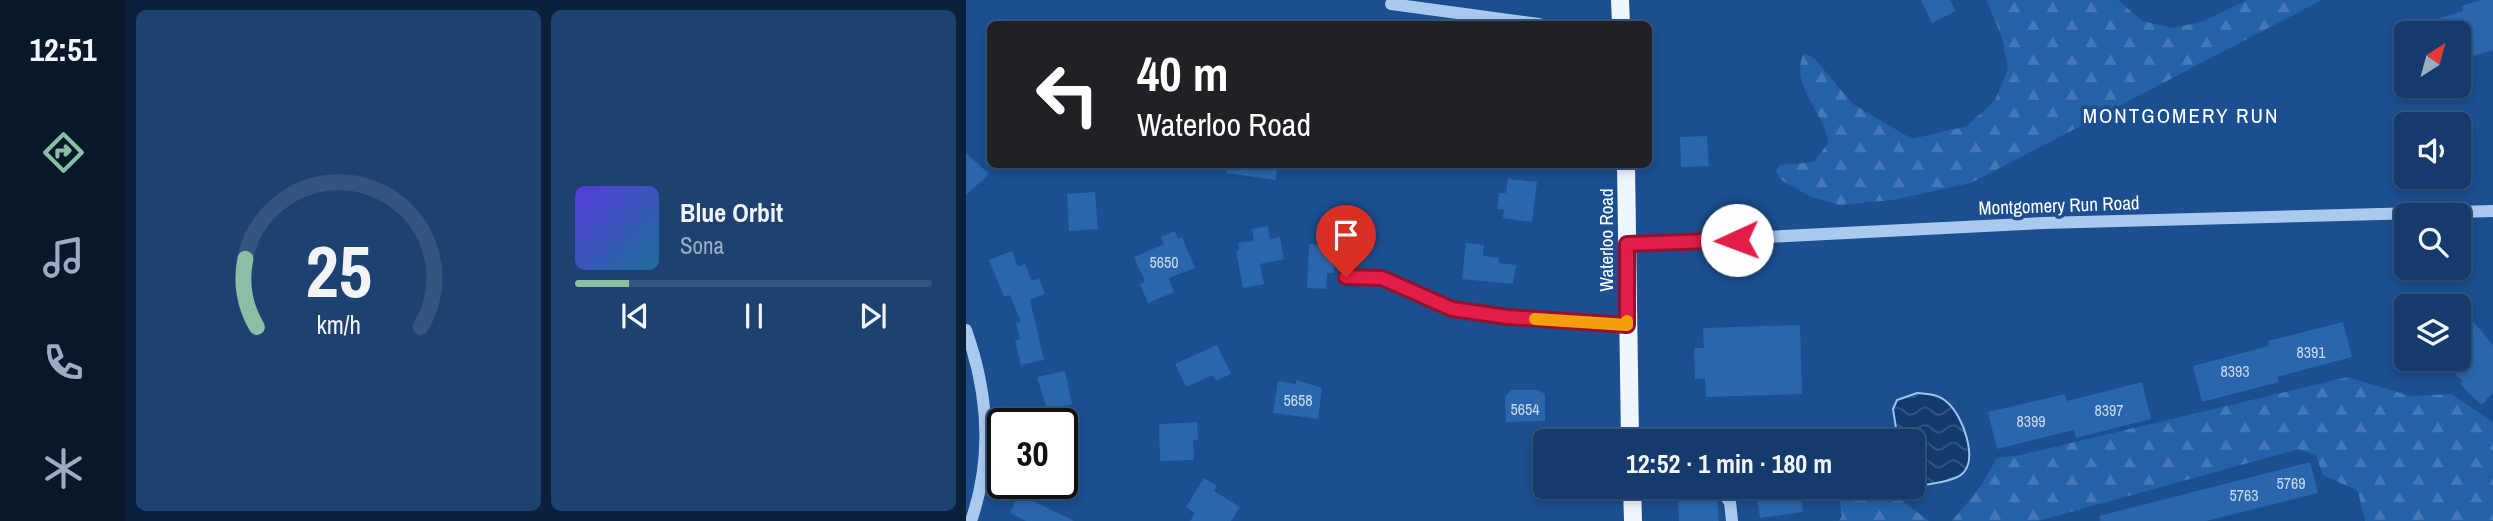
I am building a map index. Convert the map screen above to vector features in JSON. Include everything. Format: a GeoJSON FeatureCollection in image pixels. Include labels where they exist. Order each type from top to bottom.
{"type":"FeatureCollection","features":[{"type":"Feature","properties":{"kind":"main road"},"geometry":{"type":"LineString","coordinates":[[1620,0],[1620,21]]}},
{"type":"Feature","properties":{"kind":"main road","name":"Waterloo Road"},"geometry":{"type":"LineString","coordinates":[[1626,168],[1630,429]]}},
{"type":"Feature","properties":{"kind":"main road"},"geometry":{"type":"LineString","coordinates":[[1632,499],[1633,521]]}},
{"type":"Feature","properties":{"kind":"street"},"geometry":{"type":"LineString","coordinates":[[1391,4],[1517,21]]}},
{"type":"Feature","properties":{"kind":"street","name":"Montgomery Run Road"},"geometry":{"type":"LineString","coordinates":[[2471,212],[2493,211]]}},
{"type":"Feature","properties":{"kind":"street","name":"Montgomery Run Road"},"geometry":{"type":"LineString","coordinates":[[1627,244],[2043,223],[2394,215]]}},
{"type":"Feature","properties":{"kind":"street"},"geometry":{"type":"LineString","coordinates":[[1346,277],[1382,278],[1452,309],[1508,317],[1627,325]]}},
{"type":"Feature","properties":{"kind":"street"},"geometry":{"type":"LineString","coordinates":[[966,330],[978,369],[986,417],[981,482],[971,521]]}},
{"type":"Feature","properties":{"kind":"street"},"geometry":{"type":"LineString","coordinates":[[1728,499],[1732,521]]}},
{"type":"Feature","properties":{"kind":"green space"},"geometry":{"type":"Polygon","coordinates":[[[1986,0],[2118,0],[2142,21],[2173,28],[2204,21],[2247,0],[2322,0],[1971,183],[1893,200],[1839,205],[1809,196],[1781,180],[1776,171],[1780,165],[1814,162],[1828,143],[1826,132],[1804,88],[1800,65],[1804,53],[1814,58],[1853,104],[1912,139],[1967,126],[1995,100],[2008,70],[2002,37],[1986,0]]]}},
{"type":"Feature","properties":{"kind":"green space"},"geometry":{"type":"Polygon","coordinates":[[[2348,377],[2410,396],[2452,394],[2493,422],[2493,521],[2365,521],[2358,491],[2323,475],[2316,456],[2299,449],[2038,521],[1952,521],[1980,487],[1997,458],[2020,455],[2348,377]]]}},
{"type":"Feature","properties":{"kind":"green space"},"geometry":{"type":"Polygon","coordinates":[[[1839,499],[1900,499],[1929,521],[1839,521],[1842,516],[1839,499]]]}},
{"type":"Feature","properties":{"kind":"water"},"geometry":{"type":"Polygon","coordinates":[[[1917,393],[1934,395],[1945,400],[1953,409],[1963,427],[1969,448],[1967,467],[1962,474],[1925,485],[1925,429],[1896,429],[1893,409],[1897,400],[1917,393]]]}},
{"type":"Feature","properties":{"kind":"building"},"geometry":{"type":"Polygon","coordinates":[[[1921,0],[1950,0],[1956,11],[1932,23],[1921,0]]]}},
{"type":"Feature","properties":{"kind":"building"},"geometry":{"type":"Polygon","coordinates":[[[2481,0],[2493,0],[2493,50],[2471,56],[2471,21],[2430,21],[2463,11],[2462,6],[2481,0]]]}},
{"type":"Feature","properties":{"kind":"building"},"geometry":{"type":"Polygon","coordinates":[[[1707,136],[1709,166],[1681,167],[1680,137],[1707,136]]]}},
{"type":"Feature","properties":{"kind":"building"},"geometry":{"type":"Polygon","coordinates":[[[966,153],[989,174],[966,195],[966,153]]]}},
{"type":"Feature","properties":{"kind":"building"},"geometry":{"type":"Polygon","coordinates":[[[1227,168],[1278,168],[1276,180],[1227,173],[1227,168]]]}},
{"type":"Feature","properties":{"kind":"building"},"geometry":{"type":"Polygon","coordinates":[[[1508,179],[1537,182],[1532,222],[1503,218],[1504,210],[1497,209],[1499,193],[1506,193],[1508,179]]]}},
{"type":"Feature","properties":{"kind":"building"},"geometry":{"type":"Polygon","coordinates":[[[1095,192],[1098,229],[1069,231],[1067,194],[1095,192]]]}},
{"type":"Feature","properties":{"kind":"building"},"geometry":{"type":"Polygon","coordinates":[[[1268,226],[1270,239],[1280,237],[1284,259],[1260,264],[1264,284],[1243,288],[1236,251],[1239,250],[1238,243],[1254,241],[1252,229],[1268,226]]]}},
{"type":"Feature","properties":{"kind":"building"},"geometry":{"type":"Polygon","coordinates":[[[1175,231],[1178,239],[1182,237],[1195,268],[1169,278],[1174,292],[1148,303],[1140,284],[1145,282],[1134,257],[1164,244],[1161,237],[1175,231]]]}},
{"type":"Feature","properties":{"kind":"building"},"geometry":{"type":"Polygon","coordinates":[[[1466,243],[1484,245],[1483,256],[1499,258],[1498,263],[1516,265],[1513,284],[1462,279],[1466,243]]]}},
{"type":"Feature","properties":{"kind":"building"},"geometry":{"type":"Polygon","coordinates":[[[1309,244],[1335,246],[1334,273],[1327,273],[1326,289],[1307,288],[1309,244]]]}},
{"type":"Feature","properties":{"kind":"building"},"geometry":{"type":"Polygon","coordinates":[[[1012,251],[1018,267],[1025,264],[1032,281],[1039,278],[1045,294],[1030,300],[1044,360],[1021,365],[1015,340],[1020,339],[1016,323],[1021,322],[1010,295],[1004,297],[989,260],[1012,251]]]}},
{"type":"Feature","properties":{"kind":"building"},"geometry":{"type":"Polygon","coordinates":[[[2471,319],[2493,345],[2493,392],[2482,405],[2468,393],[2461,384],[2463,381],[2452,371],[2471,371],[2471,319]]]}},
{"type":"Feature","properties":{"kind":"building"},"geometry":{"type":"Polygon","coordinates":[[[2343,322],[2352,357],[2277,377],[2279,382],[2202,402],[2193,366],[2269,346],[2268,341],[2343,322]]]}},
{"type":"Feature","properties":{"kind":"building"},"geometry":{"type":"Polygon","coordinates":[[[1800,325],[1802,394],[1706,397],[1705,378],[1695,379],[1694,348],[1704,348],[1703,328],[1800,325]]]}},
{"type":"Feature","properties":{"kind":"building"},"geometry":{"type":"Polygon","coordinates":[[[1217,345],[1231,374],[1216,381],[1213,375],[1186,387],[1175,364],[1217,345]]]}},
{"type":"Feature","properties":{"kind":"building"},"geometry":{"type":"Polygon","coordinates":[[[1065,371],[1072,404],[1047,408],[1037,377],[1065,371]]]}},
{"type":"Feature","properties":{"kind":"building"},"geometry":{"type":"Polygon","coordinates":[[[1296,380],[1322,388],[1318,419],[1273,413],[1278,381],[1296,384],[1296,380]]]}},
{"type":"Feature","properties":{"kind":"building"},"geometry":{"type":"Polygon","coordinates":[[[2142,382],[2151,419],[2076,438],[2074,430],[1997,449],[1988,412],[2065,394],[2067,401],[2142,382]]]}},
{"type":"Feature","properties":{"kind":"building"},"geometry":{"type":"Polygon","coordinates":[[[1511,390],[1538,390],[1545,394],[1545,421],[1506,422],[1505,397],[1511,390]]]}},
{"type":"Feature","properties":{"kind":"building"},"geometry":{"type":"Polygon","coordinates":[[[1197,422],[1198,440],[1193,440],[1194,460],[1160,461],[1159,424],[1197,422]]]}},
{"type":"Feature","properties":{"kind":"building"},"geometry":{"type":"Polygon","coordinates":[[[2310,462],[2318,493],[2206,521],[2100,521],[2099,516],[2310,462]]]}},
{"type":"Feature","properties":{"kind":"building"},"geometry":{"type":"Polygon","coordinates":[[[1204,478],[1217,486],[1214,491],[1240,507],[1231,521],[1190,521],[1195,513],[1186,507],[1204,478]]]}},
{"type":"Feature","properties":{"kind":"building"},"geometry":{"type":"Polygon","coordinates":[[[1017,499],[1029,499],[1074,521],[1026,521],[1010,513],[1017,499]]]}},
{"type":"Feature","properties":{"kind":"building"},"geometry":{"type":"Polygon","coordinates":[[[1757,499],[1802,499],[1803,512],[1760,518],[1757,499]]]}},
{"type":"Feature","properties":{"kind":"building"},"geometry":{"type":"Polygon","coordinates":[[[1678,500],[1717,501],[1719,521],[1679,521],[1678,500]]]}},
{"type":"Feature","properties":{"kind":"slow traffic"},"geometry":{"type":"LineString","coordinates":[[1535,319],[1627,325],[1627,321]]}},
{"type":"Feature","properties":{"kind":"district","name":"MONTGOMERY RUN"},"geometry":{"type":"Point","coordinates":[2181,115]}},
{"type":"Feature","properties":{"kind":"route"},"geometry":{"type":"LineString","coordinates":[[1346,277],[1382,278],[1452,309],[1508,317],[1627,325],[1627,244],[1737,240]]}}]}
